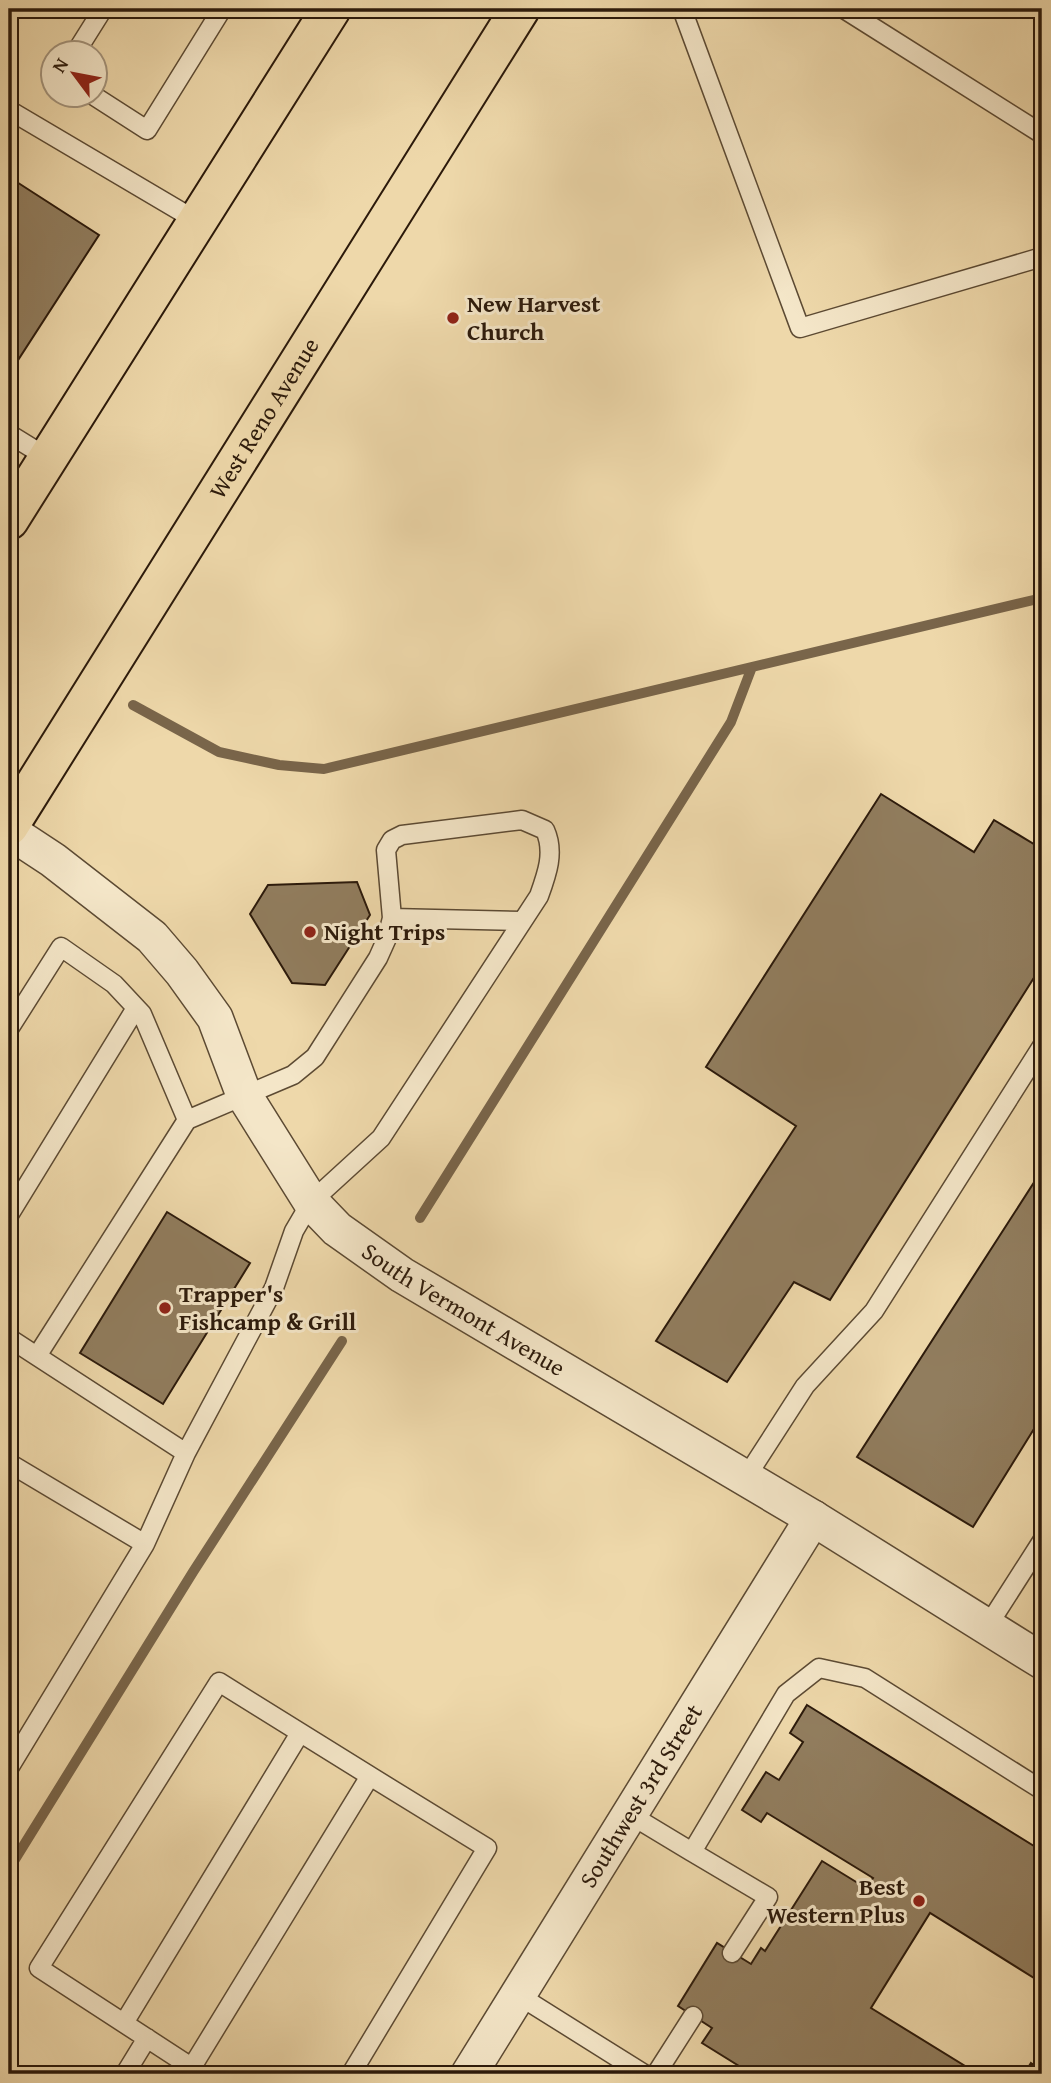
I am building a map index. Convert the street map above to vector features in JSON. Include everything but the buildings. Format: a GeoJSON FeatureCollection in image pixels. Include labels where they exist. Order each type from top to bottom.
{"type":"FeatureCollection","features":[{"type":"Feature","properties":{"kind":"main road"},"geometry":{"type":"LineString","coordinates":[[9,520],[331,9]]}},
{"type":"Feature","properties":{"kind":"main road","name":"West Reno Avenue"},"geometry":{"type":"LineString","coordinates":[[9,826],[520,9]]}},
{"type":"Feature","properties":{"kind":"street","name":"South Vermont Avenue"},"geometry":{"type":"LineString","coordinates":[[9,831],[53,860],[152,937],[215,1018],[244,1094],[311,1202],[337,1229],[402,1275],[813,1518],[1042,1661]]}},
{"type":"Feature","properties":{"kind":"street","name":"Southwest 3rd Street"},"geometry":{"type":"LineString","coordinates":[[469,2074],[813,1518]]}},
{"type":"Feature","properties":{"kind":"lane"},"geometry":{"type":"LineString","coordinates":[[85,38],[103,9]]}},
{"type":"Feature","properties":{"kind":"lane"},"geometry":{"type":"LineString","coordinates":[[108,105],[147,130],[222,9]]}},
{"type":"Feature","properties":{"kind":"lane"},"geometry":{"type":"LineString","coordinates":[[682,9],[800,328],[1042,257]]}},
{"type":"Feature","properties":{"kind":"lane"},"geometry":{"type":"LineString","coordinates":[[844,9],[1042,134]]}},
{"type":"Feature","properties":{"kind":"lane"},"geometry":{"type":"LineString","coordinates":[[9,110],[197,221]]}},
{"type":"Feature","properties":{"kind":"lane"},"geometry":{"type":"LineString","coordinates":[[9,434],[48,458]]}},
{"type":"Feature","properties":{"kind":"lane"},"geometry":{"type":"LineString","coordinates":[[9,1768],[145,1544],[186,1453],[274,1288],[294,1231],[311,1202],[381,1138],[539,895],[549,870],[550,840],[545,830],[522,820],[402,835],[393,840],[386,850],[392,918],[378,958],[315,1057],[293,1075],[187,1120],[37,1356]]}},
{"type":"Feature","properties":{"kind":"lane"},"geometry":{"type":"LineString","coordinates":[[392,918],[522,921]]}},
{"type":"Feature","properties":{"kind":"lane"},"geometry":{"type":"LineString","coordinates":[[9,1029],[61,947],[114,985],[136,1008],[158,1047],[187,1120]]}},
{"type":"Feature","properties":{"kind":"lane"},"geometry":{"type":"LineString","coordinates":[[9,1215],[136,1008]]}},
{"type":"Feature","properties":{"kind":"lane"},"geometry":{"type":"LineString","coordinates":[[745,1479],[805,1386],[874,1311],[1042,1046]]}},
{"type":"Feature","properties":{"kind":"lane"},"geometry":{"type":"LineString","coordinates":[[9,1338],[186,1453]]}},
{"type":"Feature","properties":{"kind":"lane"},"geometry":{"type":"LineString","coordinates":[[9,1462],[145,1544]]}},
{"type":"Feature","properties":{"kind":"lane"},"geometry":{"type":"LineString","coordinates":[[987,1626],[1042,1541]]}},
{"type":"Feature","properties":{"kind":"lane"},"geometry":{"type":"LineString","coordinates":[[692,1852],[786,1694],[819,1668],[865,1678],[1042,1790]]}},
{"type":"Feature","properties":{"kind":"lane"},"geometry":{"type":"LineString","coordinates":[[351,2074],[487,1848],[219,1682],[40,1969],[197,2070],[370,1776]]}},
{"type":"Feature","properties":{"kind":"lane"},"geometry":{"type":"LineString","coordinates":[[124,2023],[300,1733]]}},
{"type":"Feature","properties":{"kind":"lane"},"geometry":{"type":"LineString","coordinates":[[629,1814],[768,1897],[732,1953]]}},
{"type":"Feature","properties":{"kind":"lane"},"geometry":{"type":"LineString","coordinates":[[518,1995],[644,2074]]}},
{"type":"Feature","properties":{"kind":"lane"},"geometry":{"type":"LineString","coordinates":[[656,2074],[692,2016]]}},
{"type":"Feature","properties":{"kind":"lane"},"geometry":{"type":"LineString","coordinates":[[125,2074],[147,2038]]}},
{"type":"Feature","properties":{"kind":"waterway"},"geometry":{"type":"LineString","coordinates":[[133,705],[219,752],[279,765],[324,769],[1042,598]]}},
{"type":"Feature","properties":{"kind":"waterway"},"geometry":{"type":"LineString","coordinates":[[420,1218],[731,722],[752,667]]}},
{"type":"Feature","properties":{"kind":"waterway"},"geometry":{"type":"LineString","coordinates":[[9,1869],[193,1572],[342,1341]]}},
{"type":"Feature","properties":{"kind":"place","name":"New Harvest Church"},"geometry":{"type":"Point","coordinates":[453,318]}},
{"type":"Feature","properties":{"kind":"place","name":"Night Trips"},"geometry":{"type":"Point","coordinates":[310,932]}},
{"type":"Feature","properties":{"kind":"place","name":"Trapper's Fishcamp & Grill"},"geometry":{"type":"Point","coordinates":[165,1308]}},
{"type":"Feature","properties":{"kind":"place","name":"Best Western Plus"},"geometry":{"type":"Point","coordinates":[919,1901]}}]}
